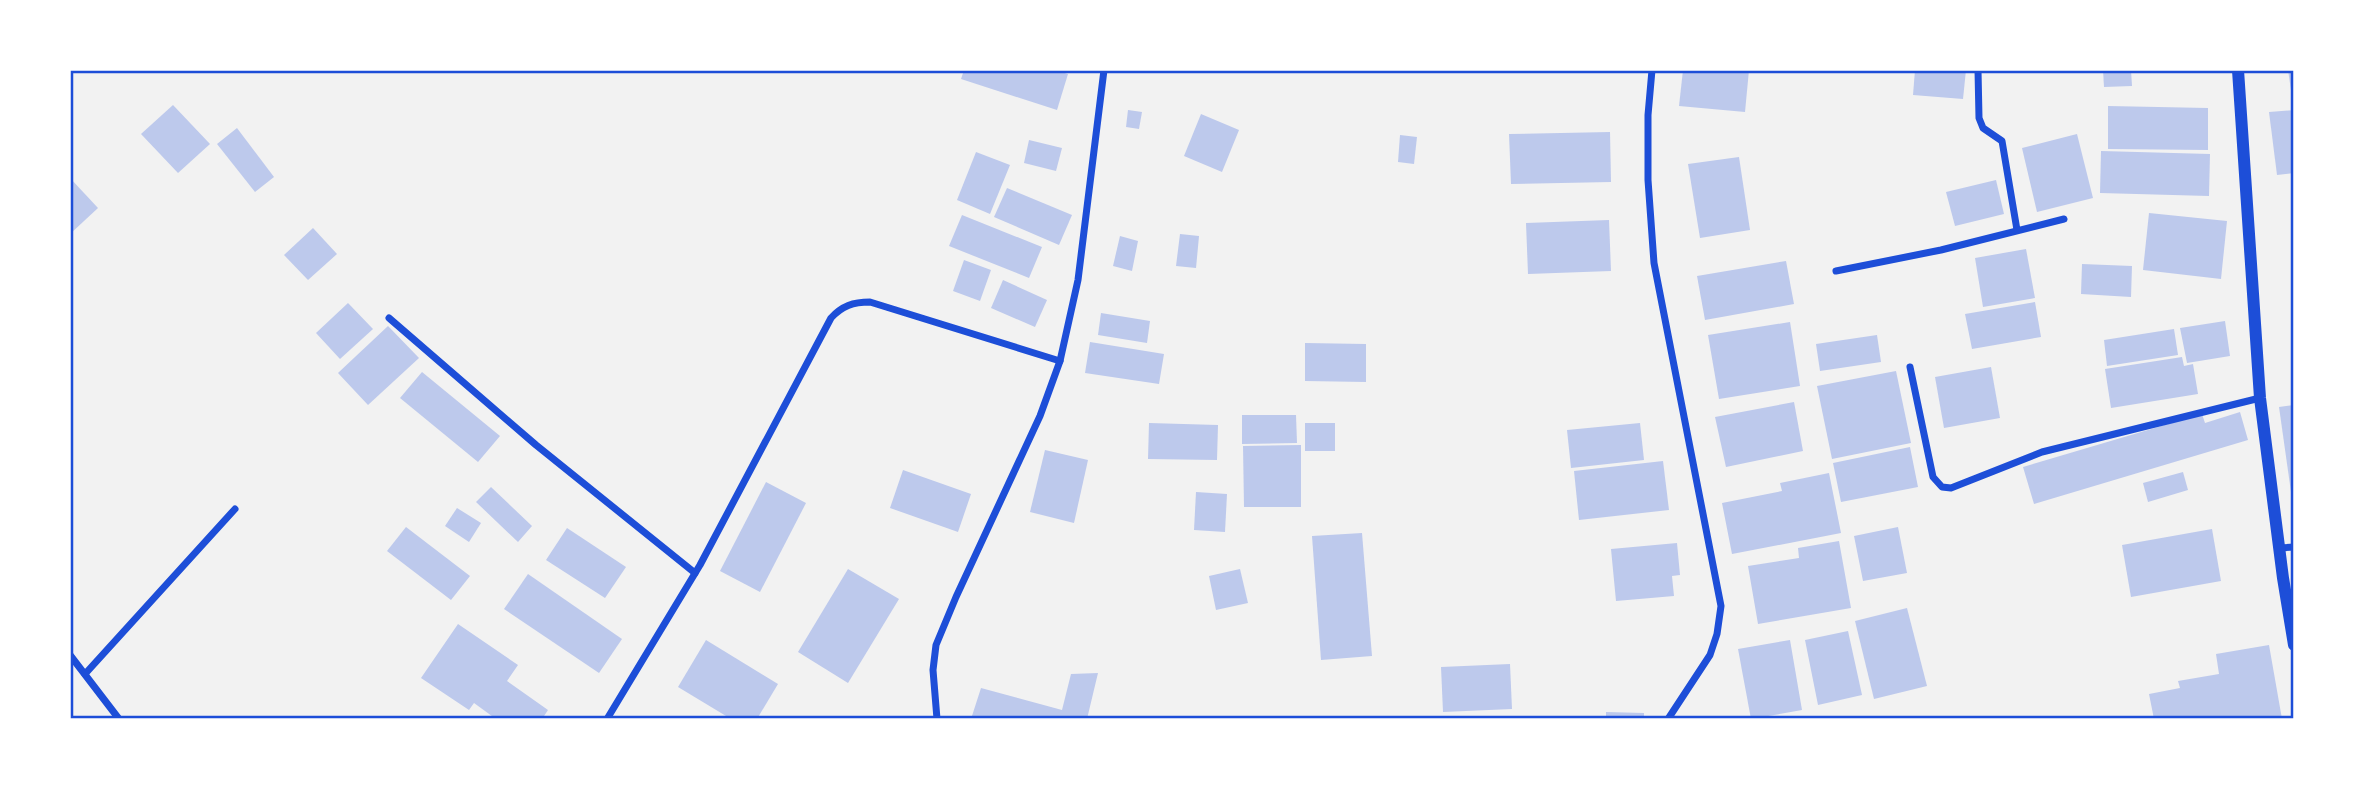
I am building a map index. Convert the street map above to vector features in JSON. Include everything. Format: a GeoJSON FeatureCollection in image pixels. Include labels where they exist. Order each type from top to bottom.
{"type":"FeatureCollection","features":[{"type":"Feature","properties":{"kind":"street"},"geometry":{"type":"LineString","coordinates":[[937,719],[933,670],[936,645],[1040,416],[1060,361],[1078,280],[1104,70]]}},
{"type":"Feature","properties":{"kind":"street"},"geometry":{"type":"LineString","coordinates":[[1651,70],[1648,180],[1654,263],[1721,606],[1717,634],[1710,655],[1668,719]]}},
{"type":"Feature","properties":{"kind":"street"},"geometry":{"type":"LineString","coordinates":[[1978,70],[1979,118],[1983,128],[2003,141],[2017,230]]}},
{"type":"Feature","properties":{"kind":"street"},"geometry":{"type":"LineString","coordinates":[[2238,70],[2260,398],[2294,645]]}},
{"type":"Feature","properties":{"kind":"street"},"geometry":{"type":"LineString","coordinates":[[1836,271],[1941,250],[2064,219]]}},
{"type":"Feature","properties":{"kind":"street"},"geometry":{"type":"LineString","coordinates":[[607,719],[695,573],[831,318],[841,307],[870,302],[1060,361]]}},
{"type":"Feature","properties":{"kind":"street"},"geometry":{"type":"LineString","coordinates":[[389,318],[536,445],[695,573]]}},
{"type":"Feature","properties":{"kind":"street"},"geometry":{"type":"LineString","coordinates":[[1910,367],[1933,477],[1942,486],[1951,488],[2042,452],[2260,398]]}},
{"type":"Feature","properties":{"kind":"street"},"geometry":{"type":"LineString","coordinates":[[85,674],[236,509]]}},
{"type":"Feature","properties":{"kind":"street"},"geometry":{"type":"LineString","coordinates":[[2280,548],[2294,547]]}},
{"type":"Feature","properties":{"kind":"street"},"geometry":{"type":"LineString","coordinates":[[70,655],[119,719]]}},
{"type":"Feature","properties":{"kind":"building"},"geometry":{"type":"Polygon","coordinates":[[[964,70],[1055,70],[1068,74],[1057,110],[961,79],[964,70]]]}},
{"type":"Feature","properties":{"kind":"building"},"geometry":{"type":"Polygon","coordinates":[[[1683,70],[1749,70],[1745,112],[1679,106],[1683,70]]]}},
{"type":"Feature","properties":{"kind":"building"},"geometry":{"type":"Polygon","coordinates":[[[1915,70],[1966,70],[1963,99],[1913,95],[1915,70]]]}},
{"type":"Feature","properties":{"kind":"building"},"geometry":{"type":"Polygon","coordinates":[[[2103,70],[2131,70],[2132,86],[2104,87],[2103,70]]]}},
{"type":"Feature","properties":{"kind":"building"},"geometry":{"type":"Polygon","coordinates":[[[2288,70],[2294,70],[2294,90],[2291,90],[2288,70]]]}},
{"type":"Feature","properties":{"kind":"building"},"geometry":{"type":"Polygon","coordinates":[[[173,105],[210,144],[178,173],[141,134],[173,105]]]}},
{"type":"Feature","properties":{"kind":"building"},"geometry":{"type":"Polygon","coordinates":[[[2108,106],[2208,108],[2208,150],[2108,149],[2108,106]]]}},
{"type":"Feature","properties":{"kind":"building"},"geometry":{"type":"Polygon","coordinates":[[[1128,110],[1142,112],[1139,129],[1126,127],[1128,110]]]}},
{"type":"Feature","properties":{"kind":"building"},"geometry":{"type":"Polygon","coordinates":[[[2294,110],[2294,173],[2277,175],[2269,112],[2294,110]]]}},
{"type":"Feature","properties":{"kind":"building"},"geometry":{"type":"Polygon","coordinates":[[[1201,114],[1239,130],[1222,172],[1184,156],[1201,114]]]}},
{"type":"Feature","properties":{"kind":"building"},"geometry":{"type":"Polygon","coordinates":[[[237,128],[274,177],[255,192],[217,144],[237,128]]]}},
{"type":"Feature","properties":{"kind":"building"},"geometry":{"type":"Polygon","coordinates":[[[1610,132],[1611,182],[1511,184],[1509,134],[1610,132]]]}},
{"type":"Feature","properties":{"kind":"building"},"geometry":{"type":"Polygon","coordinates":[[[2077,134],[2093,198],[2037,212],[2022,148],[2077,134]]]}},
{"type":"Feature","properties":{"kind":"building"},"geometry":{"type":"Polygon","coordinates":[[[1400,135],[1417,137],[1414,164],[1398,162],[1400,135]]]}},
{"type":"Feature","properties":{"kind":"building"},"geometry":{"type":"Polygon","coordinates":[[[1029,140],[1062,148],[1056,171],[1024,163],[1029,140]]]}},
{"type":"Feature","properties":{"kind":"building"},"geometry":{"type":"Polygon","coordinates":[[[2101,151],[2210,154],[2209,196],[2100,193],[2101,151]]]}},
{"type":"Feature","properties":{"kind":"building"},"geometry":{"type":"Polygon","coordinates":[[[976,152],[1010,165],[990,214],[957,200],[976,152]]]}},
{"type":"Feature","properties":{"kind":"building"},"geometry":{"type":"Polygon","coordinates":[[[1739,157],[1750,230],[1700,238],[1688,164],[1739,157]]]}},
{"type":"Feature","properties":{"kind":"building"},"geometry":{"type":"Polygon","coordinates":[[[70,178],[98,208],[70,234],[70,178]]]}},
{"type":"Feature","properties":{"kind":"building"},"geometry":{"type":"Polygon","coordinates":[[[1996,180],[2004,214],[1955,226],[1946,192],[1996,180]]]}},
{"type":"Feature","properties":{"kind":"building"},"geometry":{"type":"Polygon","coordinates":[[[1007,188],[1072,215],[1059,245],[994,217],[1007,188]]]}},
{"type":"Feature","properties":{"kind":"building"},"geometry":{"type":"Polygon","coordinates":[[[2149,213],[2227,221],[2221,279],[2143,270],[2149,213]]]}},
{"type":"Feature","properties":{"kind":"building"},"geometry":{"type":"Polygon","coordinates":[[[962,215],[1042,247],[1029,278],[949,246],[962,215]]]}},
{"type":"Feature","properties":{"kind":"building"},"geometry":{"type":"Polygon","coordinates":[[[1609,220],[1611,271],[1528,274],[1526,223],[1609,220]]]}},
{"type":"Feature","properties":{"kind":"building"},"geometry":{"type":"Polygon","coordinates":[[[313,228],[337,254],[308,280],[284,255],[313,228]]]}},
{"type":"Feature","properties":{"kind":"building"},"geometry":{"type":"Polygon","coordinates":[[[1180,234],[1199,236],[1196,268],[1176,266],[1180,234]]]}},
{"type":"Feature","properties":{"kind":"building"},"geometry":{"type":"Polygon","coordinates":[[[1120,236],[1138,241],[1132,271],[1113,266],[1120,236]]]}},
{"type":"Feature","properties":{"kind":"building"},"geometry":{"type":"Polygon","coordinates":[[[2026,249],[2035,298],[1983,307],[1975,258],[2026,249]]]}},
{"type":"Feature","properties":{"kind":"building"},"geometry":{"type":"Polygon","coordinates":[[[964,260],[991,270],[980,301],[953,291],[964,260]]]}},
{"type":"Feature","properties":{"kind":"building"},"geometry":{"type":"Polygon","coordinates":[[[1786,261],[1794,304],[1705,320],[1697,276],[1786,261]]]}},
{"type":"Feature","properties":{"kind":"building"},"geometry":{"type":"Polygon","coordinates":[[[2082,264],[2132,266],[2131,297],[2081,294],[2082,264]]]}},
{"type":"Feature","properties":{"kind":"building"},"geometry":{"type":"Polygon","coordinates":[[[1003,280],[1047,300],[1035,327],[991,308],[1003,280]]]}},
{"type":"Feature","properties":{"kind":"building"},"geometry":{"type":"Polygon","coordinates":[[[2035,302],[2041,337],[1972,349],[1965,314],[2035,302]]]}},
{"type":"Feature","properties":{"kind":"building"},"geometry":{"type":"Polygon","coordinates":[[[348,303],[373,329],[340,359],[316,333],[348,303]]]}},
{"type":"Feature","properties":{"kind":"building"},"geometry":{"type":"Polygon","coordinates":[[[1101,313],[1150,321],[1147,343],[1098,335],[1101,313]]]}},
{"type":"Feature","properties":{"kind":"building"},"geometry":{"type":"Polygon","coordinates":[[[2225,321],[2230,356],[2187,363],[2180,328],[2225,321]]]}},
{"type":"Feature","properties":{"kind":"building"},"geometry":{"type":"Polygon","coordinates":[[[1790,322],[1800,386],[1719,399],[1708,335],[1790,322]]]}},
{"type":"Feature","properties":{"kind":"building"},"geometry":{"type":"Polygon","coordinates":[[[388,326],[419,358],[368,405],[338,373],[388,326]]]}},
{"type":"Feature","properties":{"kind":"building"},"geometry":{"type":"Polygon","coordinates":[[[2174,329],[2178,355],[2107,366],[2104,340],[2174,329]]]}},
{"type":"Feature","properties":{"kind":"building"},"geometry":{"type":"Polygon","coordinates":[[[1877,335],[1881,362],[1820,371],[1816,344],[1877,335]]]}},
{"type":"Feature","properties":{"kind":"building"},"geometry":{"type":"Polygon","coordinates":[[[1090,342],[1164,354],[1159,384],[1085,373],[1090,342]]]}},
{"type":"Feature","properties":{"kind":"building"},"geometry":{"type":"Polygon","coordinates":[[[1305,343],[1366,344],[1366,382],[1305,381],[1305,343]]]}},
{"type":"Feature","properties":{"kind":"building"},"geometry":{"type":"Polygon","coordinates":[[[2182,357],[2184,366],[2193,364],[2198,394],[2111,408],[2105,369],[2182,357]]]}},
{"type":"Feature","properties":{"kind":"building"},"geometry":{"type":"Polygon","coordinates":[[[1991,367],[2000,418],[1944,428],[1935,377],[1991,367]]]}},
{"type":"Feature","properties":{"kind":"building"},"geometry":{"type":"Polygon","coordinates":[[[1896,371],[1911,443],[1832,459],[1817,386],[1896,371]]]}},
{"type":"Feature","properties":{"kind":"building"},"geometry":{"type":"Polygon","coordinates":[[[422,372],[500,436],[478,462],[400,398],[422,372]]]}},
{"type":"Feature","properties":{"kind":"building"},"geometry":{"type":"Polygon","coordinates":[[[1794,402],[1803,451],[1726,467],[1715,417],[1794,402]]]}},
{"type":"Feature","properties":{"kind":"building"},"geometry":{"type":"Polygon","coordinates":[[[2294,405],[2294,499],[2292,499],[2279,407],[2294,405]]]}},
{"type":"Feature","properties":{"kind":"building"},"geometry":{"type":"Polygon","coordinates":[[[2240,412],[2248,440],[2034,504],[2023,467],[2202,414],[2205,423],[2240,412]]]}},
{"type":"Feature","properties":{"kind":"building"},"geometry":{"type":"Polygon","coordinates":[[[1242,415],[1296,415],[1297,443],[1242,444],[1242,415]]]}},
{"type":"Feature","properties":{"kind":"building"},"geometry":{"type":"Polygon","coordinates":[[[1149,423],[1218,425],[1217,460],[1148,459],[1149,423]]]}},
{"type":"Feature","properties":{"kind":"building"},"geometry":{"type":"Polygon","coordinates":[[[1305,423],[1335,423],[1335,451],[1305,451],[1305,423]]]}},
{"type":"Feature","properties":{"kind":"building"},"geometry":{"type":"Polygon","coordinates":[[[1640,423],[1644,460],[1571,468],[1567,430],[1640,423]]]}},
{"type":"Feature","properties":{"kind":"building"},"geometry":{"type":"Polygon","coordinates":[[[1301,445],[1301,507],[1244,507],[1243,446],[1301,445]]]}},
{"type":"Feature","properties":{"kind":"building"},"geometry":{"type":"Polygon","coordinates":[[[1910,447],[1918,487],[1841,502],[1833,463],[1910,447]]]}},
{"type":"Feature","properties":{"kind":"building"},"geometry":{"type":"Polygon","coordinates":[[[1045,450],[1088,460],[1074,523],[1030,512],[1045,450]]]}},
{"type":"Feature","properties":{"kind":"building"},"geometry":{"type":"Polygon","coordinates":[[[1663,461],[1669,510],[1579,520],[1574,471],[1663,461]]]}},
{"type":"Feature","properties":{"kind":"building"},"geometry":{"type":"Polygon","coordinates":[[[903,470],[971,494],[958,532],[890,508],[903,470]]]}},
{"type":"Feature","properties":{"kind":"building"},"geometry":{"type":"Polygon","coordinates":[[[2183,472],[2188,490],[2148,502],[2143,483],[2183,472]]]}},
{"type":"Feature","properties":{"kind":"building"},"geometry":{"type":"Polygon","coordinates":[[[1829,473],[1841,533],[1732,554],[1722,503],[1782,491],[1780,483],[1829,473]]]}},
{"type":"Feature","properties":{"kind":"building"},"geometry":{"type":"Polygon","coordinates":[[[766,482],[806,503],[760,592],[720,571],[766,482]]]}},
{"type":"Feature","properties":{"kind":"building"},"geometry":{"type":"Polygon","coordinates":[[[491,487],[532,526],[518,542],[476,502],[491,487]]]}},
{"type":"Feature","properties":{"kind":"building"},"geometry":{"type":"Polygon","coordinates":[[[1196,492],[1227,494],[1225,532],[1194,530],[1196,492]]]}},
{"type":"Feature","properties":{"kind":"building"},"geometry":{"type":"Polygon","coordinates":[[[457,508],[481,523],[469,542],[445,526],[457,508]]]}},
{"type":"Feature","properties":{"kind":"building"},"geometry":{"type":"Polygon","coordinates":[[[406,527],[470,576],[451,600],[387,551],[406,527]]]}},
{"type":"Feature","properties":{"kind":"building"},"geometry":{"type":"Polygon","coordinates":[[[1898,527],[1907,573],[1863,581],[1854,536],[1898,527]]]}},
{"type":"Feature","properties":{"kind":"building"},"geometry":{"type":"Polygon","coordinates":[[[567,528],[626,567],[605,598],[546,560],[567,528]]]}},
{"type":"Feature","properties":{"kind":"building"},"geometry":{"type":"Polygon","coordinates":[[[2212,529],[2221,581],[2131,597],[2122,545],[2212,529]]]}},
{"type":"Feature","properties":{"kind":"building"},"geometry":{"type":"Polygon","coordinates":[[[1362,533],[1372,656],[1321,660],[1312,536],[1362,533]]]}},
{"type":"Feature","properties":{"kind":"building"},"geometry":{"type":"Polygon","coordinates":[[[1839,541],[1851,608],[1758,624],[1748,566],[1799,558],[1798,548],[1839,541]]]}},
{"type":"Feature","properties":{"kind":"building"},"geometry":{"type":"Polygon","coordinates":[[[1677,543],[1680,575],[1672,576],[1674,596],[1616,601],[1611,549],[1677,543]]]}},
{"type":"Feature","properties":{"kind":"building"},"geometry":{"type":"Polygon","coordinates":[[[848,569],[899,599],[848,683],[798,652],[848,569]]]}},
{"type":"Feature","properties":{"kind":"building"},"geometry":{"type":"Polygon","coordinates":[[[1240,569],[1248,603],[1216,610],[1209,576],[1240,569]]]}},
{"type":"Feature","properties":{"kind":"building"},"geometry":{"type":"Polygon","coordinates":[[[528,574],[622,639],[599,673],[504,609],[528,574]]]}},
{"type":"Feature","properties":{"kind":"building"},"geometry":{"type":"Polygon","coordinates":[[[1907,608],[1927,686],[1874,699],[1855,621],[1907,608]]]}},
{"type":"Feature","properties":{"kind":"building"},"geometry":{"type":"Polygon","coordinates":[[[458,624],[518,665],[507,681],[548,710],[542,719],[496,719],[474,703],[469,710],[421,678],[458,624]]]}},
{"type":"Feature","properties":{"kind":"building"},"geometry":{"type":"Polygon","coordinates":[[[1848,631],[1862,695],[1818,705],[1805,640],[1848,631]]]}},
{"type":"Feature","properties":{"kind":"building"},"geometry":{"type":"Polygon","coordinates":[[[706,640],[778,684],[757,719],[731,719],[678,687],[706,640]]]}},
{"type":"Feature","properties":{"kind":"building"},"geometry":{"type":"Polygon","coordinates":[[[1790,640],[1802,710],[1751,719],[1738,649],[1790,640]]]}},
{"type":"Feature","properties":{"kind":"building"},"geometry":{"type":"Polygon","coordinates":[[[2269,645],[2282,719],[2154,719],[2149,694],[2180,688],[2178,681],[2219,674],[2216,654],[2269,645]]]}},
{"type":"Feature","properties":{"kind":"building"},"geometry":{"type":"Polygon","coordinates":[[[1510,664],[1512,709],[1443,712],[1441,667],[1510,664]]]}},
{"type":"Feature","properties":{"kind":"building"},"geometry":{"type":"Polygon","coordinates":[[[1098,673],[1087,719],[971,719],[981,688],[1062,710],[1071,674],[1098,673]]]}},
{"type":"Feature","properties":{"kind":"building"},"geometry":{"type":"Polygon","coordinates":[[[1606,712],[1644,713],[1644,719],[1606,719],[1606,712]]]}}]}
